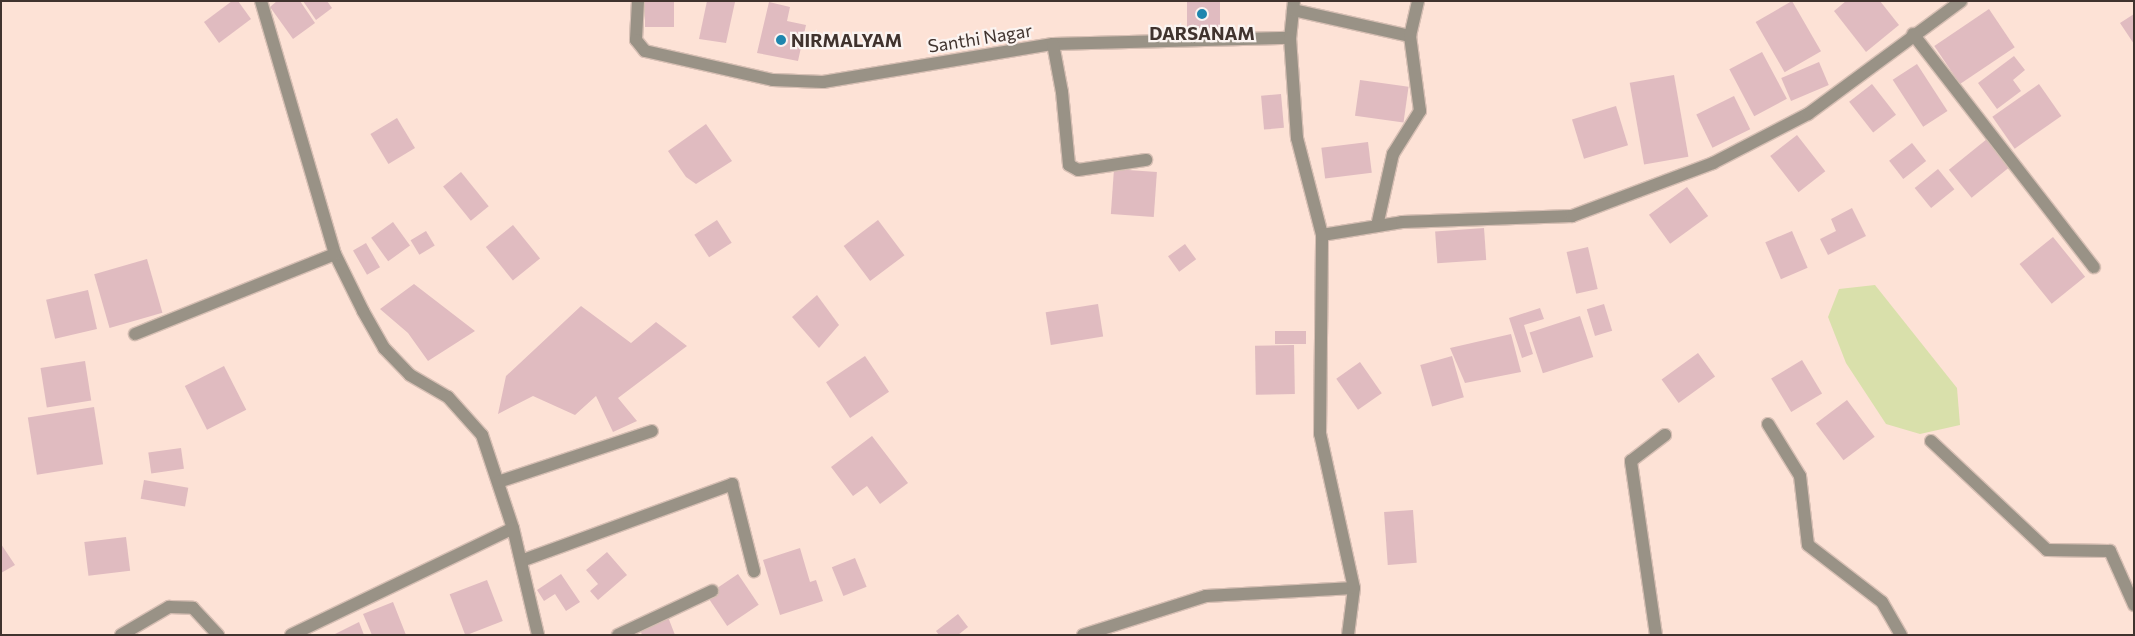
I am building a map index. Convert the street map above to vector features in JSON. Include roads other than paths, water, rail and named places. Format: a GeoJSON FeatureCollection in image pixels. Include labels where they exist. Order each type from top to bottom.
{"type":"FeatureCollection","features":[{"type":"Feature","properties":{"kind":"street"},"geometry":{"type":"LineString","coordinates":[[261,1],[335,254],[384,348],[410,375],[448,397],[482,435],[513,528],[538,635]]}},
{"type":"Feature","properties":{"kind":"street","name":"Santhi Nagar"},"geometry":{"type":"LineString","coordinates":[[638,1],[636,40],[645,51],[773,80],[823,82],[1052,44],[1290,38]]}},
{"type":"Feature","properties":{"kind":"street"},"geometry":{"type":"LineString","coordinates":[[1377,226],[1393,154],[1420,111],[1410,36],[1418,1]]}},
{"type":"Feature","properties":{"kind":"street"},"geometry":{"type":"LineString","coordinates":[[1322,235],[1377,226],[1572,216],[1713,163],[1808,114],[1954,3]]}},
{"type":"Feature","properties":{"kind":"street"},"geometry":{"type":"LineString","coordinates":[[1348,635],[1354,588],[1320,434],[1322,235],[1297,138],[1290,38],[1294,6],[1410,36]]}},
{"type":"Feature","properties":{"kind":"street"},"geometry":{"type":"LineString","coordinates":[[1913,34],[2017,168],[2044,206],[2094,267]]}},
{"type":"Feature","properties":{"kind":"street"},"geometry":{"type":"LineString","coordinates":[[1052,44],[1062,92],[1069,165],[1078,170],[1146,160]]}},
{"type":"Feature","properties":{"kind":"street"},"geometry":{"type":"LineString","coordinates":[[135,334],[335,254]]}},
{"type":"Feature","properties":{"kind":"street"},"geometry":{"type":"LineString","coordinates":[[1768,424],[1800,476],[1808,545],[1882,602],[1901,635]]}},
{"type":"Feature","properties":{"kind":"street"},"geometry":{"type":"LineString","coordinates":[[498,482],[652,431]]}},
{"type":"Feature","properties":{"kind":"street"},"geometry":{"type":"LineString","coordinates":[[1656,635],[1631,460],[1665,435]]}},
{"type":"Feature","properties":{"kind":"street"},"geometry":{"type":"LineString","coordinates":[[1930,441],[2047,550],[2110,551],[2134,605]]}},
{"type":"Feature","properties":{"kind":"street"},"geometry":{"type":"LineString","coordinates":[[521,560],[732,484],[754,571]]}},
{"type":"Feature","properties":{"kind":"street"},"geometry":{"type":"LineString","coordinates":[[291,635],[513,528]]}},
{"type":"Feature","properties":{"kind":"street"},"geometry":{"type":"LineString","coordinates":[[1083,635],[1206,596],[1354,588]]}},
{"type":"Feature","properties":{"kind":"street"},"geometry":{"type":"LineString","coordinates":[[618,635],[712,591]]}},
{"type":"Feature","properties":{"kind":"street"},"geometry":{"type":"LineString","coordinates":[[121,635],[170,607],[193,608],[218,635]]}},
{"type":"Feature","properties":{"kind":"place","name":"DARSANAM"},"geometry":{"type":"Point","coordinates":[1202,14]}},
{"type":"Feature","properties":{"kind":"place","name":"NIRMALYAM"},"geometry":{"type":"Point","coordinates":[781,40]}}]}
